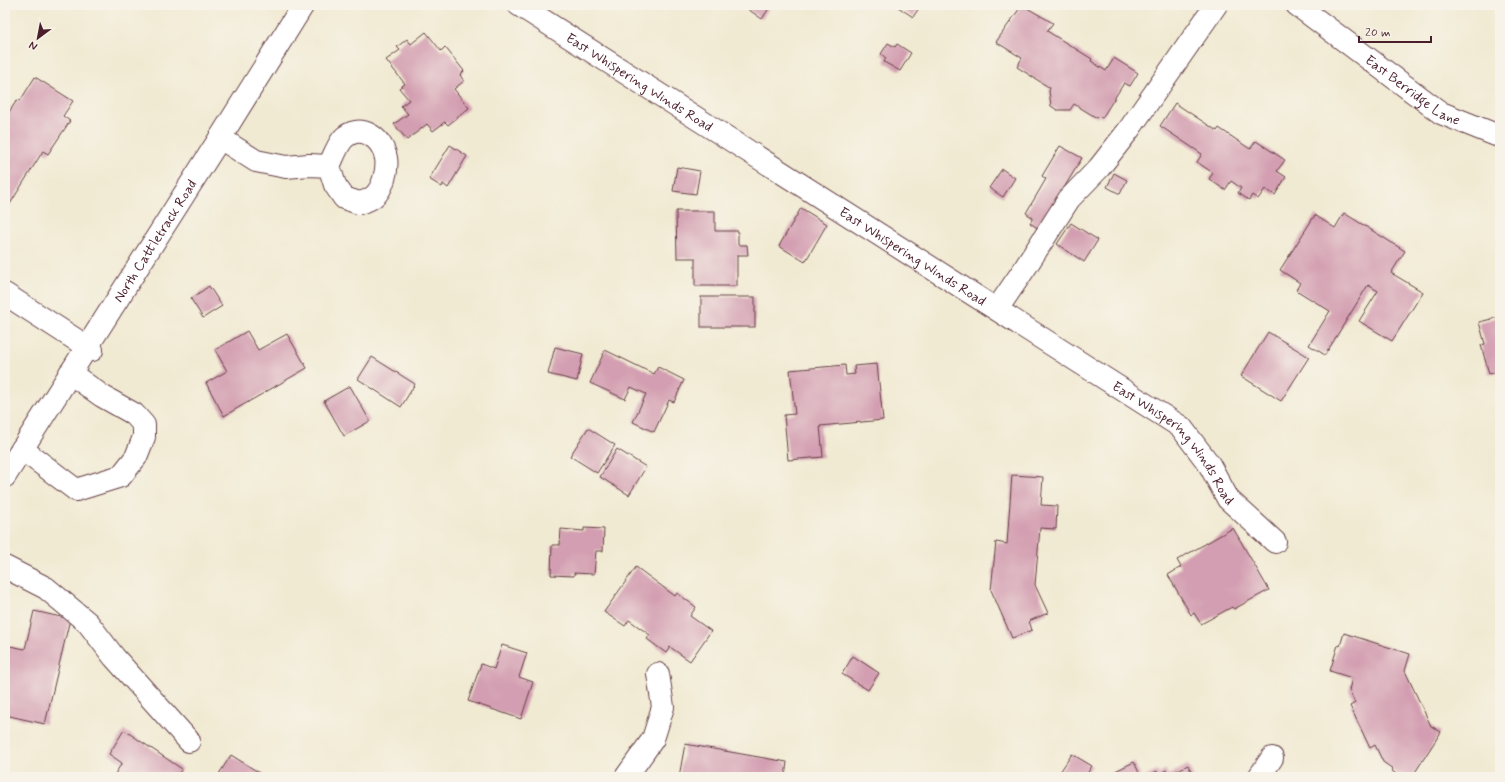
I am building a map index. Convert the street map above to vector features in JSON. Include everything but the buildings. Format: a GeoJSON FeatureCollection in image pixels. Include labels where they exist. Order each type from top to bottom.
{"type":"FeatureCollection","features":[{"type":"Feature","properties":{"kind":"street","name":"North Cattletrack Road"},"geometry":{"type":"LineString","coordinates":[[5,476],[70,373],[89,348],[302,5]]}},
{"type":"Feature","properties":{"kind":"street","name":"East Whispering Winds Road"},"geometry":{"type":"LineString","coordinates":[[519,5],[1182,427],[1209,464],[1228,498],[1275,542]]}},
{"type":"Feature","properties":{"kind":"street"},"geometry":{"type":"LineString","coordinates":[[997,309],[1025,268],[1068,199],[1099,168],[1128,131],[1216,5]]}},
{"type":"Feature","properties":{"kind":"street","name":"East Berridge Lane"},"geometry":{"type":"LineString","coordinates":[[1297,5],[1441,113],[1496,135]]}},
{"type":"Feature","properties":{"kind":"street"},"geometry":{"type":"LineString","coordinates":[[220,138],[256,161],[286,167],[309,165],[329,166]]}},
{"type":"Feature","properties":{"kind":"street"},"geometry":{"type":"LineString","coordinates":[[5,294],[89,348]]}},
{"type":"Feature","properties":{"kind":"street"},"geometry":{"type":"LineString","coordinates":[[22,449],[76,490],[121,476],[136,457],[144,437],[144,425],[134,414],[102,396],[70,373]]}},
{"type":"Feature","properties":{"kind":"street"},"geometry":{"type":"LineString","coordinates":[[5,567],[46,588],[88,623],[114,657],[189,741]]}},
{"type":"Feature","properties":{"kind":"street"},"geometry":{"type":"LineString","coordinates":[[626,777],[653,739],[663,707],[658,674]]}},
{"type":"Feature","properties":{"kind":"street"},"geometry":{"type":"LineString","coordinates":[[1259,777],[1272,758]]}}]}
